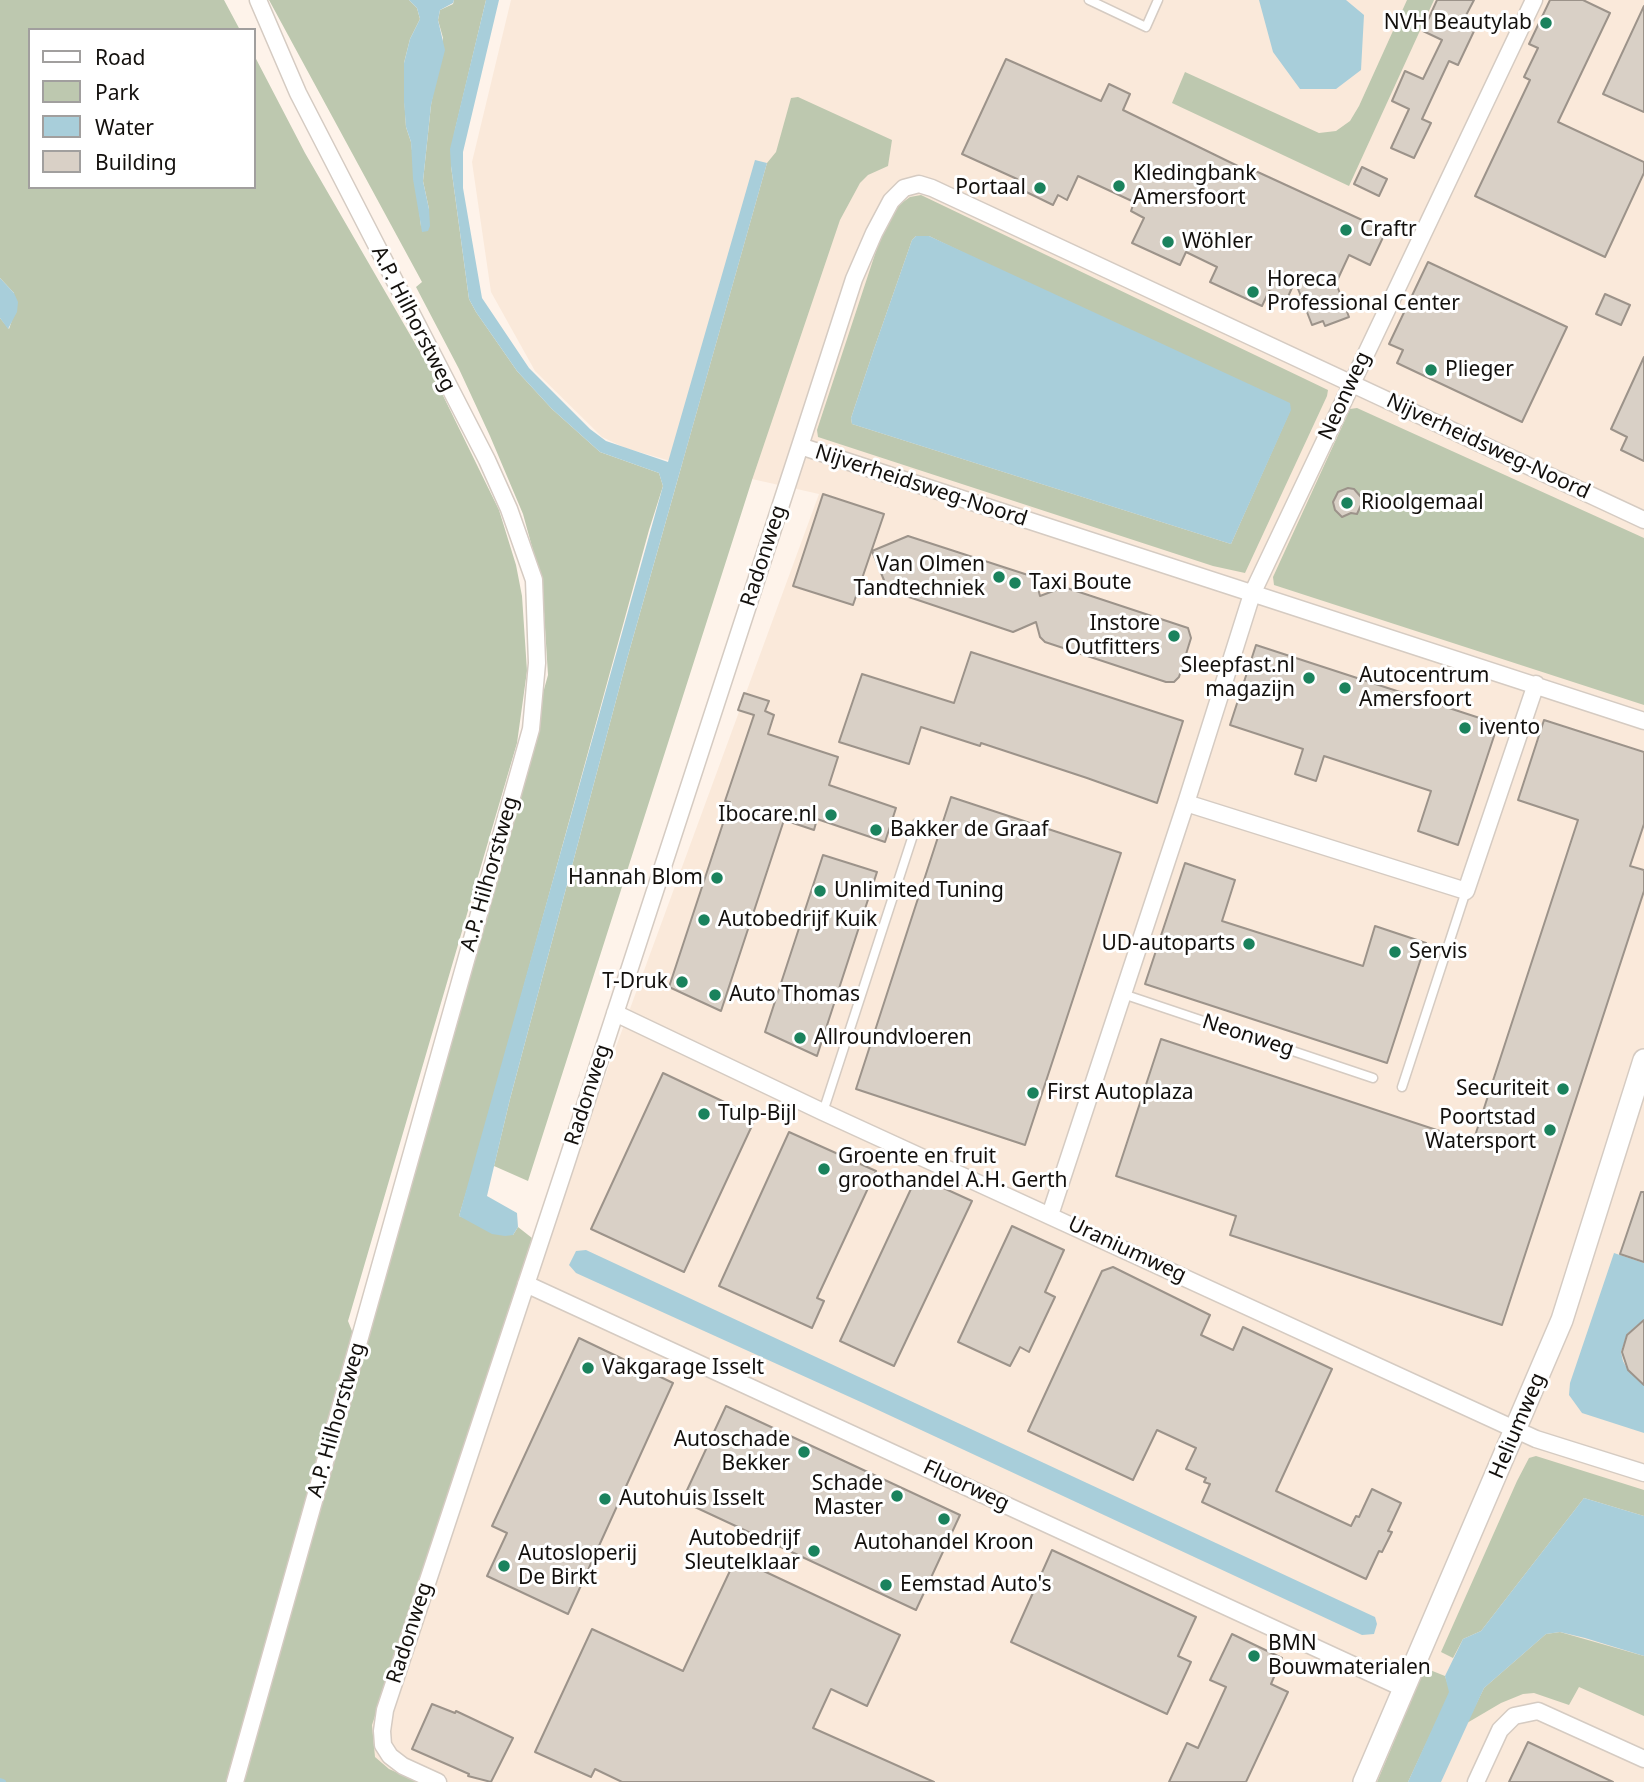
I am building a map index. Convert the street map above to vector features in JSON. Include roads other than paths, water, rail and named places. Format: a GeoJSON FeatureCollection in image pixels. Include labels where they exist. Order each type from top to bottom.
{"type":"FeatureCollection","features":[{"type":"Feature","properties":{"kind":"street","name":"A.P. Hilhorstweg"},"geometry":{"type":"LineString","coordinates":[[235,1782],[531,729],[537,663],[534,580],[509,509],[487,460],[298,93],[258,0]]}},
{"type":"Feature","properties":{"kind":"street","name":"Neonweg"},"geometry":{"type":"LineString","coordinates":[[1050,1215],[1252,594],[1534,0]]}},
{"type":"Feature","properties":{"kind":"street","name":"Nijverheidsweg-Noord"},"geometry":{"type":"LineString","coordinates":[[1644,520],[919,184],[904,188],[891,201],[874,233],[854,279],[800,446],[1644,721]]}},
{"type":"Feature","properties":{"kind":"street","name":"Radonweg"},"geometry":{"type":"LineString","coordinates":[[438,1782],[403,1766],[390,1756],[383,1745],[385,1710],[800,446]]}},
{"type":"Feature","properties":{"kind":"street"},"geometry":{"type":"LineString","coordinates":[[1186,803],[1466,891],[1536,684]]}},
{"type":"Feature","properties":{"kind":"street","name":"Uraniumweg"},"geometry":{"type":"LineString","coordinates":[[615,1013],[823,1112],[1536,1438],[1644,1473]]}},
{"type":"Feature","properties":{"kind":"street","name":"Heliumweg"},"geometry":{"type":"LineString","coordinates":[[1364,1782],[1562,1320],[1644,1060]]}},
{"type":"Feature","properties":{"kind":"street","name":"Fluorweg"},"geometry":{"type":"LineString","coordinates":[[526,1283],[1405,1689]]}},
{"type":"Feature","properties":{"kind":"street"},"geometry":{"type":"LineString","coordinates":[[1476,1782],[1500,1730],[1514,1716],[1538,1710],[1644,1759]]}},
{"type":"Feature","properties":{"kind":"lane"},"geometry":{"type":"LineString","coordinates":[[1089,0],[1146,27],[1158,0]]}},
{"type":"Feature","properties":{"kind":"lane"},"geometry":{"type":"LineString","coordinates":[[823,1112],[917,824]]}},
{"type":"Feature","properties":{"kind":"lane"},"geometry":{"type":"LineString","coordinates":[[1402,1087],[1466,891]]}},
{"type":"Feature","properties":{"kind":"lane","name":"Neonweg"},"geometry":{"type":"LineString","coordinates":[[1123,994],[1373,1078]]}},
{"type":"Feature","properties":{"kind":"water"},"geometry":{"type":"Polygon","coordinates":[[[409,0],[454,0],[440,10],[438,20],[445,50],[431,105],[423,181],[430,226],[428,231],[422,232],[404,102],[404,63],[410,39],[420,19],[417,8],[409,0]]]}},
{"type":"Feature","properties":{"kind":"water"},"geometry":{"type":"Polygon","coordinates":[[[486,0],[499,0],[463,152],[463,188],[482,298],[529,368],[590,429],[606,441],[668,462],[755,160],[767,163],[627,659],[510,1099],[487,1196],[517,1213],[518,1227],[513,1235],[505,1236],[492,1234],[459,1216],[663,486],[659,473],[600,452],[552,409],[517,371],[469,299],[450,149],[486,0]]]}},
{"type":"Feature","properties":{"kind":"water"},"geometry":{"type":"Polygon","coordinates":[[[1259,0],[1346,0],[1364,15],[1361,70],[1336,89],[1300,89],[1273,52],[1259,0]]]}},
{"type":"Feature","properties":{"kind":"water"},"geometry":{"type":"Polygon","coordinates":[[[916,236],[929,236],[1290,403],[1291,410],[1231,544],[852,424],[851,418],[874,349],[912,240],[916,236]]]}},
{"type":"Feature","properties":{"kind":"water"},"geometry":{"type":"Polygon","coordinates":[[[0,278],[14,293],[18,302],[17,312],[8,329],[0,318],[0,278]]]}},
{"type":"Feature","properties":{"kind":"water"},"geometry":{"type":"Polygon","coordinates":[[[586,1250],[1375,1617],[1377,1624],[1374,1634],[1362,1635],[576,1273],[569,1265],[576,1251],[586,1250]]]}},
{"type":"Feature","properties":{"kind":"water"},"geometry":{"type":"Polygon","coordinates":[[[1614,1253],[1644,1263],[1644,1323],[1627,1334],[1621,1352],[1629,1372],[1644,1381],[1644,1433],[1582,1413],[1569,1395],[1570,1383],[1614,1253]]]}},
{"type":"Feature","properties":{"kind":"water"},"geometry":{"type":"Polygon","coordinates":[[[1584,1498],[1644,1516],[1644,1656],[1560,1632],[1546,1634],[1484,1688],[1441,1782],[1408,1782],[1449,1692],[1445,1676],[1463,1639],[1481,1631],[1584,1498]]]}},
{"type":"Feature","properties":{"kind":"place","name":"NVH Beautylab"},"geometry":{"type":"Point","coordinates":[1546,23]}},
{"type":"Feature","properties":{"kind":"place","name":"Kledingbank Amersfoort"},"geometry":{"type":"Point","coordinates":[1119,186]}},
{"type":"Feature","properties":{"kind":"place","name":"Portaal"},"geometry":{"type":"Point","coordinates":[1040,188]}},
{"type":"Feature","properties":{"kind":"place","name":"Craftr"},"geometry":{"type":"Point","coordinates":[1346,230]}},
{"type":"Feature","properties":{"kind":"place","name":"Wöhler"},"geometry":{"type":"Point","coordinates":[1168,242]}},
{"type":"Feature","properties":{"kind":"place","name":"Horeca Professional Center"},"geometry":{"type":"Point","coordinates":[1253,292]}},
{"type":"Feature","properties":{"kind":"place","name":"Plieger"},"geometry":{"type":"Point","coordinates":[1431,370]}},
{"type":"Feature","properties":{"kind":"place","name":"Rioolgemaal"},"geometry":{"type":"Point","coordinates":[1347,503]}},
{"type":"Feature","properties":{"kind":"place","name":"Van Olmen Tandtechniek"},"geometry":{"type":"Point","coordinates":[999,577]}},
{"type":"Feature","properties":{"kind":"place","name":"Taxi Boute"},"geometry":{"type":"Point","coordinates":[1015,583]}},
{"type":"Feature","properties":{"kind":"place","name":"Instore Outfitters"},"geometry":{"type":"Point","coordinates":[1174,636]}},
{"type":"Feature","properties":{"kind":"place","name":"Sleepfast.nl magazijn"},"geometry":{"type":"Point","coordinates":[1309,678]}},
{"type":"Feature","properties":{"kind":"place","name":"Autocentrum Amersfoort"},"geometry":{"type":"Point","coordinates":[1345,688]}},
{"type":"Feature","properties":{"kind":"place","name":"ivento"},"geometry":{"type":"Point","coordinates":[1465,728]}},
{"type":"Feature","properties":{"kind":"place","name":"Ibocare.nl"},"geometry":{"type":"Point","coordinates":[831,815]}},
{"type":"Feature","properties":{"kind":"place","name":"Bakker de Graaf"},"geometry":{"type":"Point","coordinates":[876,830]}},
{"type":"Feature","properties":{"kind":"place","name":"Hannah Blom"},"geometry":{"type":"Point","coordinates":[717,878]}},
{"type":"Feature","properties":{"kind":"place","name":"Unlimited Tuning"},"geometry":{"type":"Point","coordinates":[820,891]}},
{"type":"Feature","properties":{"kind":"place","name":"Autobedrijf Kuik"},"geometry":{"type":"Point","coordinates":[704,920]}},
{"type":"Feature","properties":{"kind":"place","name":"UD-autoparts"},"geometry":{"type":"Point","coordinates":[1249,944]}},
{"type":"Feature","properties":{"kind":"place","name":"Servis"},"geometry":{"type":"Point","coordinates":[1395,952]}},
{"type":"Feature","properties":{"kind":"place","name":"T-Druk"},"geometry":{"type":"Point","coordinates":[682,982]}},
{"type":"Feature","properties":{"kind":"place","name":"Auto Thomas"},"geometry":{"type":"Point","coordinates":[715,995]}},
{"type":"Feature","properties":{"kind":"place","name":"Allroundvloeren"},"geometry":{"type":"Point","coordinates":[800,1038]}},
{"type":"Feature","properties":{"kind":"place","name":"Securiteit"},"geometry":{"type":"Point","coordinates":[1563,1089]}},
{"type":"Feature","properties":{"kind":"place","name":"First Autoplaza"},"geometry":{"type":"Point","coordinates":[1033,1093]}},
{"type":"Feature","properties":{"kind":"place","name":"Tulp-Bijl"},"geometry":{"type":"Point","coordinates":[704,1114]}},
{"type":"Feature","properties":{"kind":"place","name":"Poortstad Watersport"},"geometry":{"type":"Point","coordinates":[1550,1130]}},
{"type":"Feature","properties":{"kind":"place","name":"Groente en fruit groothandel A.H. Gerth"},"geometry":{"type":"Point","coordinates":[824,1169]}},
{"type":"Feature","properties":{"kind":"place","name":"Vakgarage Isselt"},"geometry":{"type":"Point","coordinates":[588,1368]}},
{"type":"Feature","properties":{"kind":"place","name":"Autoschade Bekker"},"geometry":{"type":"Point","coordinates":[804,1452]}},
{"type":"Feature","properties":{"kind":"place","name":"Schade Master"},"geometry":{"type":"Point","coordinates":[897,1496]}},
{"type":"Feature","properties":{"kind":"place","name":"Autohuis Isselt"},"geometry":{"type":"Point","coordinates":[605,1499]}},
{"type":"Feature","properties":{"kind":"place","name":"Autohandel Kroon"},"geometry":{"type":"Point","coordinates":[944,1519]}},
{"type":"Feature","properties":{"kind":"place","name":"Autobedrijf Sleutelklaar"},"geometry":{"type":"Point","coordinates":[814,1551]}},
{"type":"Feature","properties":{"kind":"place","name":"Autosloperij De Birkt"},"geometry":{"type":"Point","coordinates":[504,1566]}},
{"type":"Feature","properties":{"kind":"place","name":"Eemstad Auto's"},"geometry":{"type":"Point","coordinates":[886,1585]}},
{"type":"Feature","properties":{"kind":"place","name":"BMN Bouwmaterialen"},"geometry":{"type":"Point","coordinates":[1254,1656]}}]}
